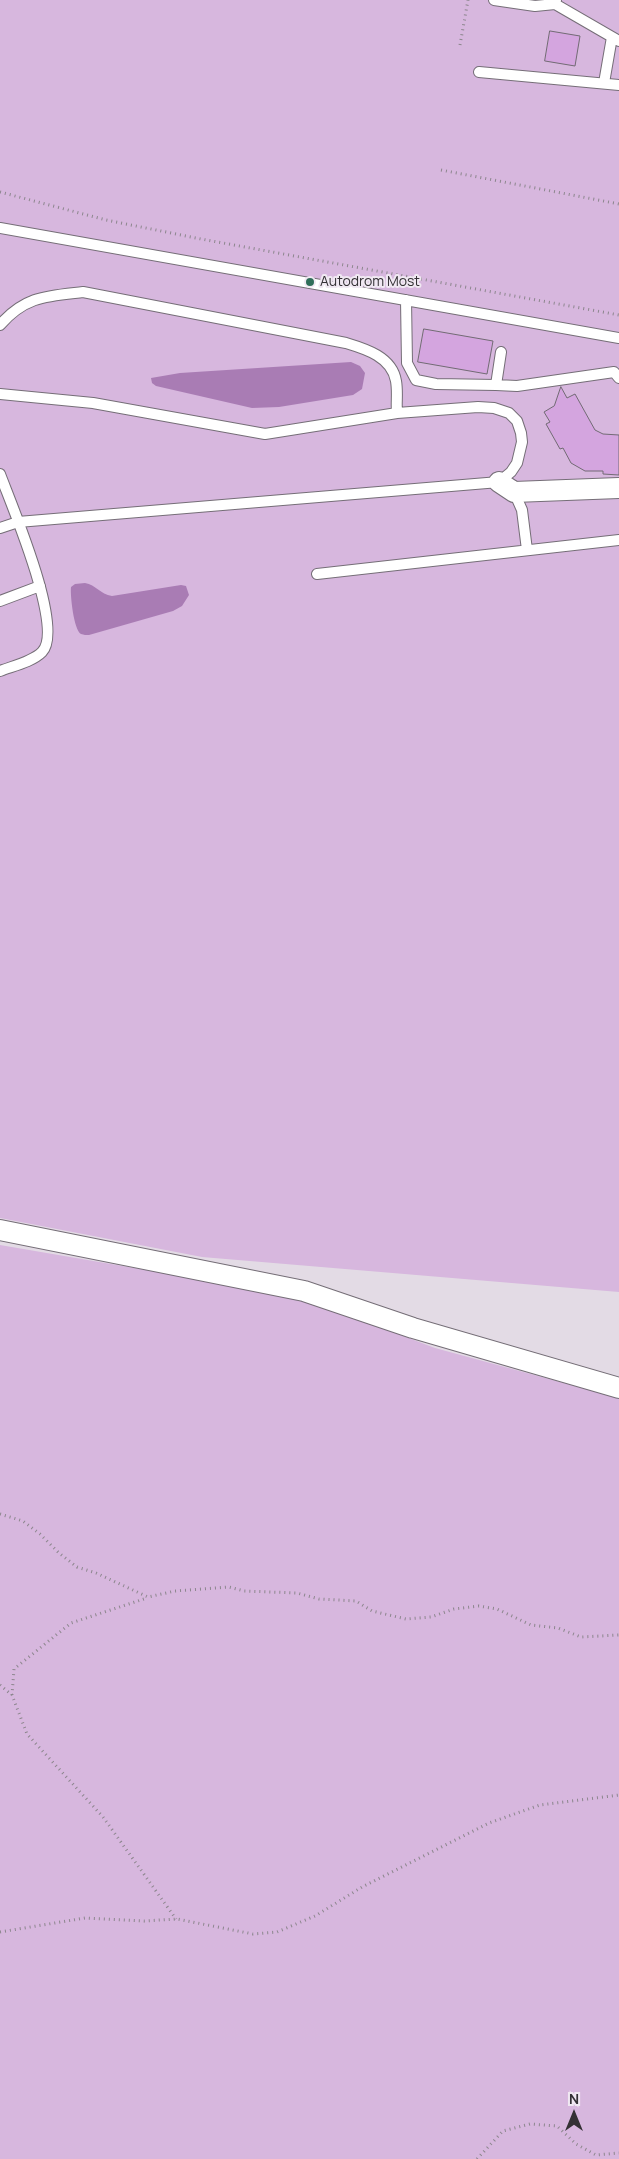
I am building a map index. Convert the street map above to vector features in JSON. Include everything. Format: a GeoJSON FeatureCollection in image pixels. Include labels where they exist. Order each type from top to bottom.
{"type":"FeatureCollection","features":[{"type":"Feature","properties":{"kind":"street"},"geometry":{"type":"LineString","coordinates":[[507,487],[619,488]]}},
{"type":"Feature","properties":{"kind":"street"},"geometry":{"type":"LineString","coordinates":[[0,1230],[304,1291],[412,1328],[619,1388]]}},
{"type":"Feature","properties":{"kind":"lane"},"geometry":{"type":"LineString","coordinates":[[494,0],[535,6],[555,2],[615,39],[604,83]]}},
{"type":"Feature","properties":{"kind":"lane"},"geometry":{"type":"LineString","coordinates":[[479,72],[619,84]]}},
{"type":"Feature","properties":{"kind":"lane"},"geometry":{"type":"LineString","coordinates":[[0,228],[619,338]]}},
{"type":"Feature","properties":{"kind":"lane"},"geometry":{"type":"LineString","coordinates":[[0,325],[25,303],[48,296],[83,292],[346,343],[370,350],[387,363],[396,380],[397,413]]}},
{"type":"Feature","properties":{"kind":"lane"},"geometry":{"type":"LineString","coordinates":[[406,300],[407,363],[416,380],[436,384],[518,386],[614,372],[619,378]]}},
{"type":"Feature","properties":{"kind":"lane"},"geometry":{"type":"LineString","coordinates":[[496,385],[501,352]]}},
{"type":"Feature","properties":{"kind":"lane"},"geometry":{"type":"LineString","coordinates":[[387,363],[407,363]]}},
{"type":"Feature","properties":{"kind":"lane"},"geometry":{"type":"LineString","coordinates":[[0,394],[93,403],[266,434],[397,413],[478,407],[502,409],[517,421],[522,442],[517,463],[511,472],[507,487],[522,510],[527,550]]}},
{"type":"Feature","properties":{"kind":"lane"},"geometry":{"type":"LineString","coordinates":[[0,474],[29,551],[40,586],[48,624],[48,642],[42,652],[26,662],[0,671]]}},
{"type":"Feature","properties":{"kind":"lane"},"geometry":{"type":"LineString","coordinates":[[0,528],[18,522],[507,487]]}},
{"type":"Feature","properties":{"kind":"lane"},"geometry":{"type":"LineString","coordinates":[[317,574],[619,540]]}},
{"type":"Feature","properties":{"kind":"lane"},"geometry":{"type":"LineString","coordinates":[[0,602],[40,586]]}},
{"type":"Feature","properties":{"kind":"path"},"geometry":{"type":"LineString","coordinates":[[460,45],[468,0]]}},
{"type":"Feature","properties":{"kind":"path"},"geometry":{"type":"LineString","coordinates":[[441,170],[619,204]]}},
{"type":"Feature","properties":{"kind":"path"},"geometry":{"type":"LineString","coordinates":[[0,192],[106,220],[201,239],[619,315]]}},
{"type":"Feature","properties":{"kind":"path"},"geometry":{"type":"LineString","coordinates":[[0,1514],[23,1521],[77,1567],[96,1573],[148,1597]]}},
{"type":"Feature","properties":{"kind":"path"},"geometry":{"type":"LineString","coordinates":[[177,1919],[102,1817],[27,1734],[12,1695],[14,1669],[71,1623],[175,1590],[229,1587],[244,1591],[296,1593],[319,1598],[356,1601],[372,1611],[406,1619],[432,1617],[454,1609],[479,1606],[497,1609],[531,1625],[558,1628],[581,1637],[619,1634]]}},
{"type":"Feature","properties":{"kind":"path"},"geometry":{"type":"LineString","coordinates":[[0,1685],[12,1695]]}},
{"type":"Feature","properties":{"kind":"path"},"geometry":{"type":"LineString","coordinates":[[0,1932],[86,1918],[144,1921],[177,1919],[253,1934],[277,1932],[315,1916],[362,1887],[489,1823],[540,1805],[619,1795]]}},
{"type":"Feature","properties":{"kind":"path"},"geometry":{"type":"LineString","coordinates":[[477,2159],[503,2131],[530,2124],[557,2126],[576,2144],[596,2155],[619,2153]]}},
{"type":"Feature","properties":{"kind":"shaded area"},"geometry":{"type":"Polygon","coordinates":[[[0,0],[619,0],[619,1292],[202,1257],[0,1218],[0,0]]]}},
{"type":"Feature","properties":{"kind":"shaded area"},"geometry":{"type":"Polygon","coordinates":[[[351,362],[360,366],[365,373],[362,389],[353,395],[279,407],[252,408],[156,386],[152,383],[151,378],[180,373],[351,362]]]}},
{"type":"Feature","properties":{"kind":"shaded area"},"geometry":{"type":"Polygon","coordinates":[[[85,583],[112,596],[181,585],[186,586],[189,595],[182,606],[173,611],[85,635],[81,634],[76,626],[71,587],[75,584],[85,583]]]}},
{"type":"Feature","properties":{"kind":"shaded area"},"geometry":{"type":"Polygon","coordinates":[[[0,1245],[298,1296],[435,1348],[619,1398],[619,2159],[0,2159],[0,1245]]]}},
{"type":"Feature","properties":{"kind":"building"},"geometry":{"type":"Polygon","coordinates":[[[550,31],[580,36],[575,66],[545,61],[550,31]]]}},
{"type":"Feature","properties":{"kind":"building"},"geometry":{"type":"Polygon","coordinates":[[[424,329],[493,341],[487,374],[418,362],[424,329]]]}},
{"type":"Feature","properties":{"kind":"building"},"geometry":{"type":"Polygon","coordinates":[[[561,387],[567,398],[575,394],[595,430],[603,434],[619,435],[619,475],[603,474],[603,471],[585,471],[571,463],[563,448],[560,449],[546,424],[550,422],[544,412],[554,406],[561,387]]]}},
{"type":"Feature","properties":{"kind":"place","name":"Autodrom Most"},"geometry":{"type":"Point","coordinates":[310,282]}}]}
